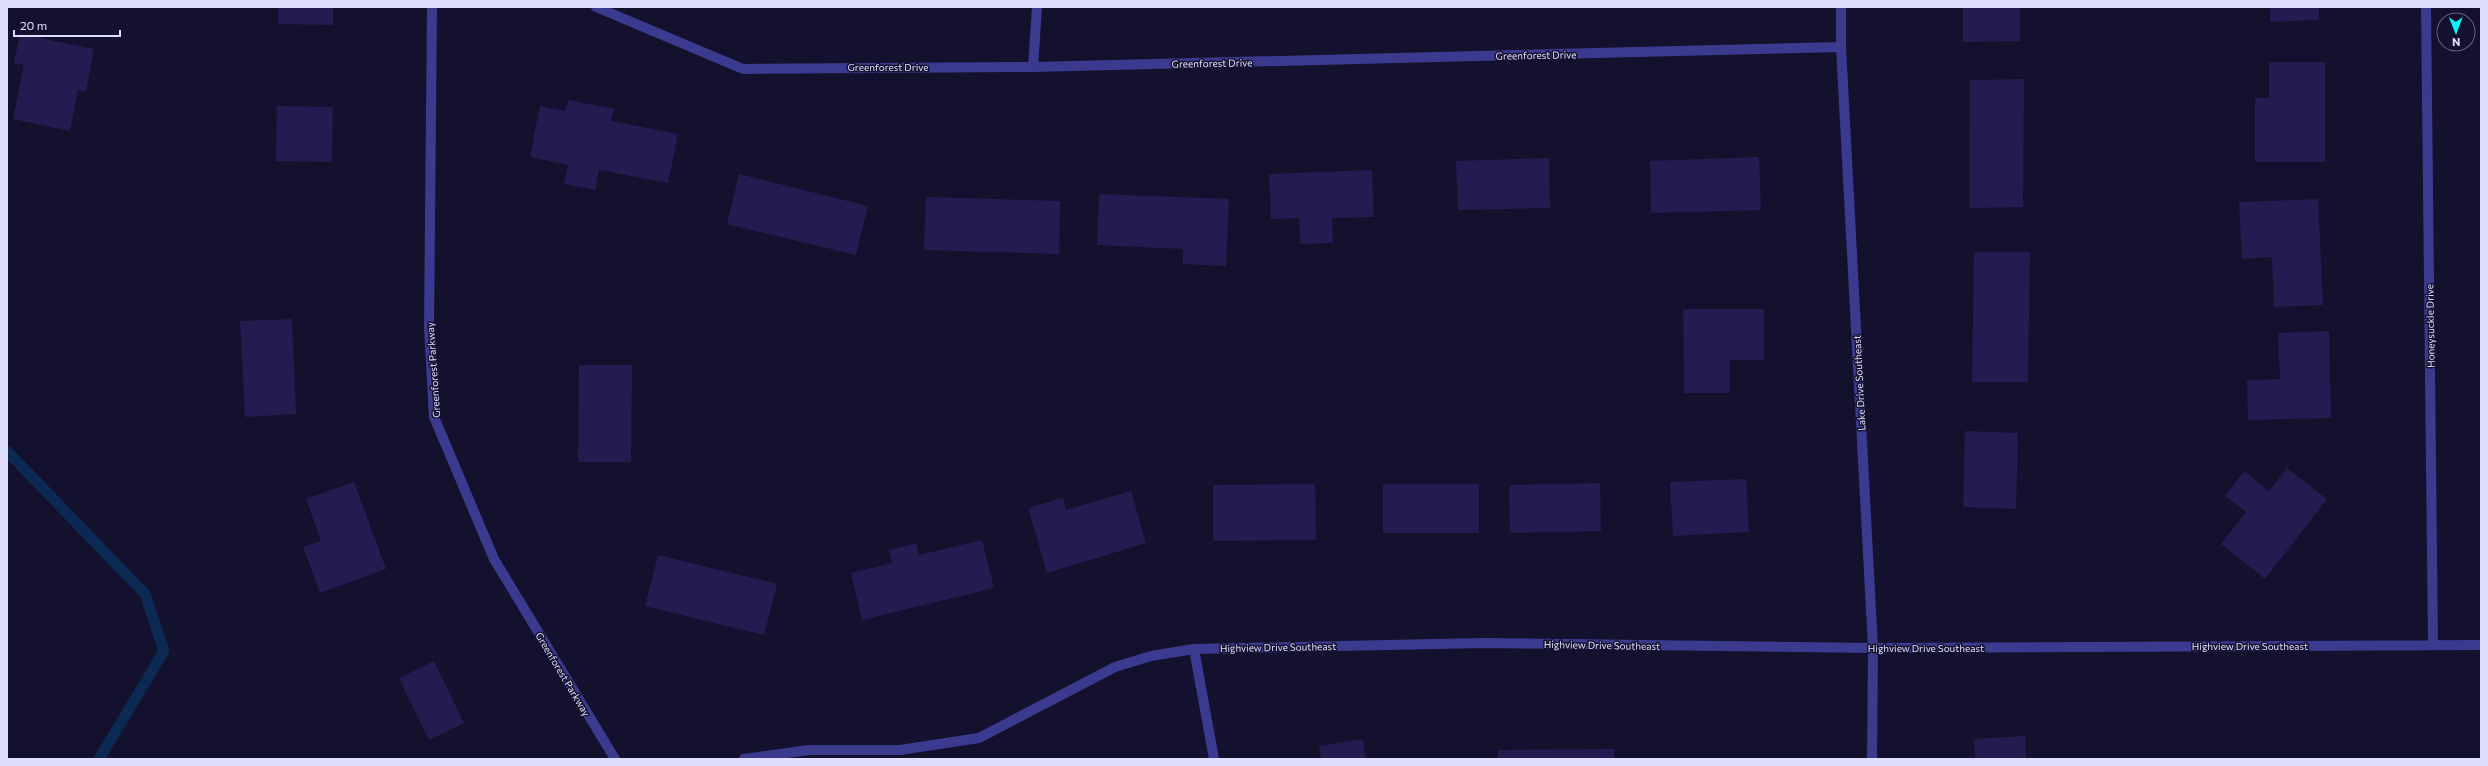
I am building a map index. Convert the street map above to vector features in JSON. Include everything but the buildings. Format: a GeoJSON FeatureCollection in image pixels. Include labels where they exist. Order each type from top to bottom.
{"type":"FeatureCollection","features":[{"type":"Feature","properties":{"kind":"street","name":"Greenforest Parkway"},"geometry":{"type":"LineString","coordinates":[[432,7],[429,327],[434,417],[494,559],[615,759]]}},
{"type":"Feature","properties":{"kind":"street","name":"Greenforest Drive"},"geometry":{"type":"LineString","coordinates":[[596,7],[743,69],[1033,67],[1841,47]]}},
{"type":"Feature","properties":{"kind":"street"},"geometry":{"type":"LineString","coordinates":[[1033,67],[1037,7]]}},
{"type":"Feature","properties":{"kind":"street","name":"Lake Drive Southeast"},"geometry":{"type":"LineString","coordinates":[[1841,7],[1841,47],[1873,648],[1872,759]]}},
{"type":"Feature","properties":{"kind":"street","name":"Honeysuckle Drive"},"geometry":{"type":"LineString","coordinates":[[2426,7],[2433,645]]}},
{"type":"Feature","properties":{"kind":"street","name":"Highview Drive Southeast"},"geometry":{"type":"LineString","coordinates":[[744,759],[809,750],[900,750],[979,738],[1115,667],[1151,656],[1194,648],[1482,644],[1873,648],[2481,645]]}},
{"type":"Feature","properties":{"kind":"street"},"geometry":{"type":"LineString","coordinates":[[1194,648],[1214,759]]}},
{"type":"Feature","properties":{"kind":"waterway"},"geometry":{"type":"LineString","coordinates":[[7,451],[145,594],[164,651],[99,759]]}}]}
